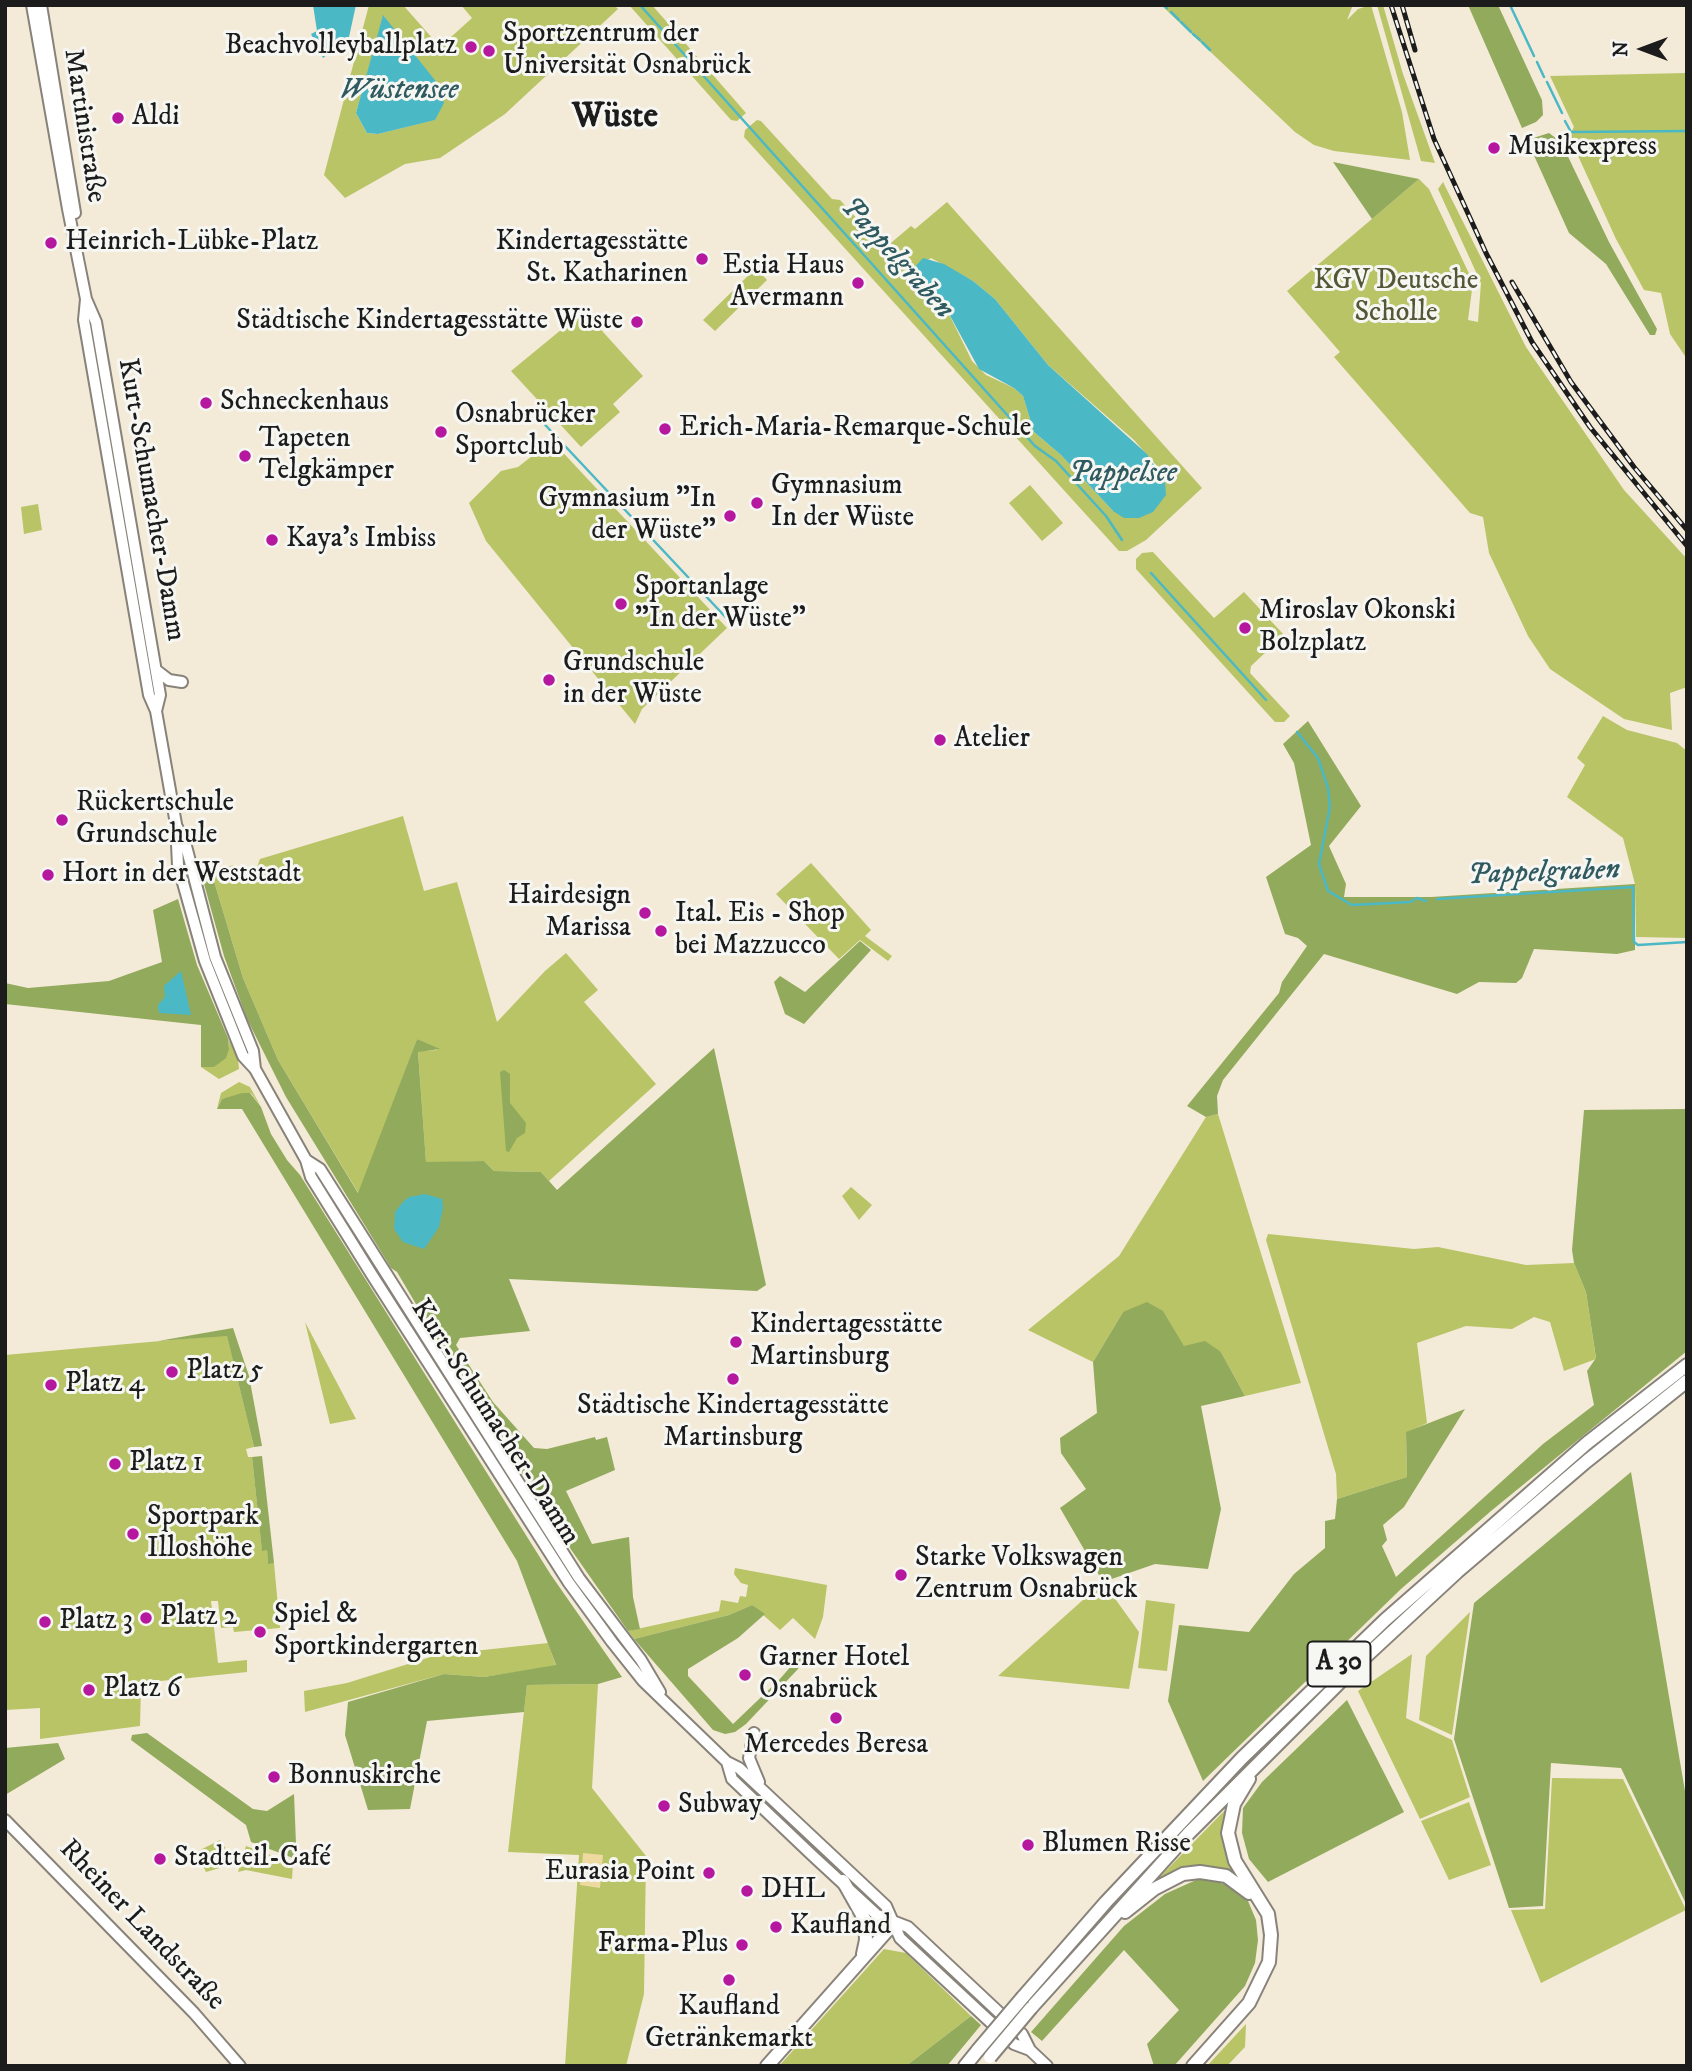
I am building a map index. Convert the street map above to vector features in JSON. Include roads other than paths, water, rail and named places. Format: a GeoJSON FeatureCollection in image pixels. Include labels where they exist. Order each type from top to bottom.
{"type":"FeatureCollection","features":[{"type":"Feature","properties":{"kind":"highway","name":"A 30"},"geometry":{"type":"LineString","coordinates":[[984,2057],[1023,1997],[1105,1902],[1242,1758],[1385,1620],[1587,1443],[1687,1365]]}},
{"type":"Feature","properties":{"kind":"highway","name":"A 30"},"geometry":{"type":"LineString","coordinates":[[965,2066],[984,2057],[1107,1922],[1279,1741],[1457,1573],[1587,1461],[1687,1381]]}},
{"type":"Feature","properties":{"kind":"highway"},"geometry":{"type":"LineString","coordinates":[[1193,2066],[1249,2003],[1265,1975],[1271,1935],[1263,1905],[1230,1848],[1228,1826],[1234,1804],[1242,1789],[1279,1741]]}},
{"type":"Feature","properties":{"kind":"highway"},"geometry":{"type":"LineString","coordinates":[[1107,1922],[1172,1879],[1200,1872],[1232,1879],[1263,1905]]}},
{"type":"Feature","properties":{"kind":"highway"},"geometry":{"type":"LineString","coordinates":[[843,1881],[865,1920],[866,1940],[863,1955]]}},
{"type":"Feature","properties":{"kind":"highway"},"geometry":{"type":"LineString","coordinates":[[767,2066],[894,1923]]}},
{"type":"Feature","properties":{"kind":"main road","name":"Martinistraße"},"geometry":{"type":"LineString","coordinates":[[32,5],[67,205],[75,233]]}},
{"type":"Feature","properties":{"kind":"main road","name":"Martinistraße"},"geometry":{"type":"LineString","coordinates":[[41,5],[75,208],[75,233]]}},
{"type":"Feature","properties":{"kind":"main road","name":"Kurt-Schumacher-Damm"},"geometry":{"type":"LineString","coordinates":[[75,233],[86,299],[96,322],[156,670],[160,695],[156,711]]}},
{"type":"Feature","properties":{"kind":"main road","name":"Kurt-Schumacher-Damm"},"geometry":{"type":"LineString","coordinates":[[86,299],[83,309],[87,338],[149,695],[156,711],[176,824],[178,865],[205,961],[243,1056],[255,1069],[306,1160],[311,1177],[569,1583],[628,1661],[727,1762],[739,1768],[886,1906],[900,1938],[1014,2044],[1030,2050]]}},
{"type":"Feature","properties":{"kind":"main road"},"geometry":{"type":"LineString","coordinates":[[156,670],[169,680],[182,682]]}},
{"type":"Feature","properties":{"kind":"main road"},"geometry":{"type":"LineString","coordinates":[[754,1733],[749,1758],[763,1790]]}},
{"type":"Feature","properties":{"kind":"main road","name":"Kurt-Schumacher-Damm"},"geometry":{"type":"LineString","coordinates":[[727,1762],[732,1779],[877,1915],[908,1927],[1022,2034],[1030,2050]]}},
{"type":"Feature","properties":{"kind":"main road","name":"Rheiner Landstraße"},"geometry":{"type":"LineString","coordinates":[[5,1820],[194,2013],[240,2066]]}},
{"type":"Feature","properties":{"kind":"main road"},"geometry":{"type":"LineString","coordinates":[[1030,2050],[1047,2066]]}},
{"type":"Feature","properties":{"kind":"water"},"geometry":{"type":"Polygon","coordinates":[[[313,5],[356,5],[349,37],[323,58],[311,34],[317,31],[313,5]]]}},
{"type":"Feature","properties":{"kind":"water","name":"Wüstensee"},"geometry":{"type":"Polygon","coordinates":[[[383,15],[438,84],[444,103],[435,120],[378,134],[367,133],[356,113],[383,15]]]}},
{"type":"Feature","properties":{"kind":"water","name":"Pappelsee"},"geometry":{"type":"Polygon","coordinates":[[[923,258],[944,264],[973,281],[995,299],[1048,365],[1147,454],[1165,482],[1166,495],[1153,512],[1139,518],[1124,518],[1113,511],[1061,455],[1034,432],[1023,396],[1014,388],[979,369],[948,312],[920,285],[914,268],[923,258]]]}},
{"type":"Feature","properties":{"kind":"water"},"geometry":{"type":"Polygon","coordinates":[[[181,971],[191,1015],[159,1013],[158,1005],[165,997],[164,986],[181,971]]]}},
{"type":"Feature","properties":{"kind":"water"},"geometry":{"type":"Polygon","coordinates":[[[425,1194],[442,1199],[443,1208],[439,1227],[424,1249],[403,1242],[394,1229],[395,1212],[403,1202],[409,1197],[425,1194]]]}},
{"type":"Feature","properties":{"kind":"waterway","name":"Pappelgraben"},"geometry":{"type":"LineString","coordinates":[[640,5],[1035,446],[1056,461],[1106,516],[1122,540]]}},
{"type":"Feature","properties":{"kind":"waterway"},"geometry":{"type":"LineString","coordinates":[[1164,5],[1167,8]]}},
{"type":"Feature","properties":{"kind":"waterway"},"geometry":{"type":"LineString","coordinates":[[1510,5],[1534,56]]}},
{"type":"Feature","properties":{"kind":"waterway"},"geometry":{"type":"LineString","coordinates":[[1171,12],[1179,20]]}},
{"type":"Feature","properties":{"kind":"waterway"},"geometry":{"type":"LineString","coordinates":[[1181,22],[1191,32]]}},
{"type":"Feature","properties":{"kind":"waterway"},"geometry":{"type":"LineString","coordinates":[[1193,34],[1200,40]]}},
{"type":"Feature","properties":{"kind":"waterway"},"geometry":{"type":"LineString","coordinates":[[1202,42],[1210,50]]}},
{"type":"Feature","properties":{"kind":"waterway"},"geometry":{"type":"LineString","coordinates":[[1537,62],[1544,77]]}},
{"type":"Feature","properties":{"kind":"waterway"},"geometry":{"type":"LineString","coordinates":[[1547,82],[1562,113]]}},
{"type":"Feature","properties":{"kind":"waterway"},"geometry":{"type":"LineString","coordinates":[[1565,121],[1571,132],[1687,131]]}},
{"type":"Feature","properties":{"kind":"waterway"},"geometry":{"type":"LineString","coordinates":[[535,414],[732,624]]}},
{"type":"Feature","properties":{"kind":"waterway","name":"Pappelgraben"},"geometry":{"type":"LineString","coordinates":[[1151,573],[1266,700]]}},
{"type":"Feature","properties":{"kind":"waterway","name":"Pappelgraben"},"geometry":{"type":"LineString","coordinates":[[1297,732],[1318,758],[1328,788],[1330,807],[1319,864],[1328,891],[1352,905],[1410,902],[1417,898],[1426,901]]}},
{"type":"Feature","properties":{"kind":"waterway","name":"Pappelgraben"},"geometry":{"type":"LineString","coordinates":[[1437,899],[1633,887],[1634,942],[1638,945],[1687,942]]}},
{"type":"Feature","properties":{"kind":"railway"},"geometry":{"type":"LineString","coordinates":[[1391,5],[1434,139],[1486,253],[1532,342],[1590,427],[1687,546]]}},
{"type":"Feature","properties":{"kind":"railway"},"geometry":{"type":"LineString","coordinates":[[1402,5],[1415,50]]}},
{"type":"Feature","properties":{"kind":"railway"},"geometry":{"type":"LineString","coordinates":[[1512,282],[1571,382],[1634,467],[1687,530]]}},
{"type":"Feature","properties":{"kind":"place","name":"Beachvolleyballplatz"},"geometry":{"type":"Point","coordinates":[471,47]}},
{"type":"Feature","properties":{"kind":"place","name":"Sportzentrum der Universität Osnabrück"},"geometry":{"type":"Point","coordinates":[489,51]}},
{"type":"Feature","properties":{"kind":"place","name":"Aldi"},"geometry":{"type":"Point","coordinates":[118,118]}},
{"type":"Feature","properties":{"kind":"place","name":"Musikexpress"},"geometry":{"type":"Point","coordinates":[1494,148]}},
{"type":"Feature","properties":{"kind":"place","name":"Heinrich-Lübke-Platz"},"geometry":{"type":"Point","coordinates":[51,243]}},
{"type":"Feature","properties":{"kind":"place","name":"Kindertagesstätte St. Katharinen"},"geometry":{"type":"Point","coordinates":[702,259]}},
{"type":"Feature","properties":{"kind":"place","name":"Estia Haus Avermann"},"geometry":{"type":"Point","coordinates":[858,283]}},
{"type":"Feature","properties":{"kind":"place","name":"Städtische Kindertagesstätte Wüste"},"geometry":{"type":"Point","coordinates":[637,322]}},
{"type":"Feature","properties":{"kind":"place","name":"Schneckenhaus"},"geometry":{"type":"Point","coordinates":[206,403]}},
{"type":"Feature","properties":{"kind":"place","name":"Erich-Maria-Remarque-Schule"},"geometry":{"type":"Point","coordinates":[665,429]}},
{"type":"Feature","properties":{"kind":"place","name":"Osnabrücker Sportclub"},"geometry":{"type":"Point","coordinates":[441,432]}},
{"type":"Feature","properties":{"kind":"place","name":"Tapeten Telgkämper"},"geometry":{"type":"Point","coordinates":[245,456]}},
{"type":"Feature","properties":{"kind":"place","name":"Gymnasium In der Wüste"},"geometry":{"type":"Point","coordinates":[757,503]}},
{"type":"Feature","properties":{"kind":"place","name":"Gymnasium \"In der Wüste\""},"geometry":{"type":"Point","coordinates":[730,516]}},
{"type":"Feature","properties":{"kind":"place","name":"Kaya's Imbiss"},"geometry":{"type":"Point","coordinates":[272,540]}},
{"type":"Feature","properties":{"kind":"place","name":"Sportanlage \"In der Wüste\""},"geometry":{"type":"Point","coordinates":[621,604]}},
{"type":"Feature","properties":{"kind":"place","name":"Miroslav Okonski Bolzplatz"},"geometry":{"type":"Point","coordinates":[1245,628]}},
{"type":"Feature","properties":{"kind":"place","name":"Grundschule in der Wüste"},"geometry":{"type":"Point","coordinates":[549,680]}},
{"type":"Feature","properties":{"kind":"place","name":"Atelier"},"geometry":{"type":"Point","coordinates":[940,740]}},
{"type":"Feature","properties":{"kind":"place","name":"Rückertschule Grundschule"},"geometry":{"type":"Point","coordinates":[62,820]}},
{"type":"Feature","properties":{"kind":"place","name":"Hort in der Weststadt"},"geometry":{"type":"Point","coordinates":[48,875]}},
{"type":"Feature","properties":{"kind":"place","name":"Hairdesign Marissa"},"geometry":{"type":"Point","coordinates":[645,913]}},
{"type":"Feature","properties":{"kind":"place","name":"Ital. Eis - Shop bei Mazzucco"},"geometry":{"type":"Point","coordinates":[661,931]}},
{"type":"Feature","properties":{"kind":"place","name":"Kindertagesstätte Martinsburg"},"geometry":{"type":"Point","coordinates":[736,1342]}},
{"type":"Feature","properties":{"kind":"place","name":"Platz 5"},"geometry":{"type":"Point","coordinates":[172,1372]}},
{"type":"Feature","properties":{"kind":"place","name":"Städtische Kindertagesstätte Martinsburg"},"geometry":{"type":"Point","coordinates":[733,1379]}},
{"type":"Feature","properties":{"kind":"place","name":"Platz 4"},"geometry":{"type":"Point","coordinates":[51,1385]}},
{"type":"Feature","properties":{"kind":"place","name":"Platz 1"},"geometry":{"type":"Point","coordinates":[115,1464]}},
{"type":"Feature","properties":{"kind":"place","name":"Sportpark Illoshöhe"},"geometry":{"type":"Point","coordinates":[133,1534]}},
{"type":"Feature","properties":{"kind":"place","name":"Starke Volkswagen Zentrum Osnabrück"},"geometry":{"type":"Point","coordinates":[901,1575]}},
{"type":"Feature","properties":{"kind":"place","name":"Platz 2"},"geometry":{"type":"Point","coordinates":[146,1618]}},
{"type":"Feature","properties":{"kind":"place","name":"Platz 3"},"geometry":{"type":"Point","coordinates":[45,1622]}},
{"type":"Feature","properties":{"kind":"place","name":"Spiel & Sportkindergarten"},"geometry":{"type":"Point","coordinates":[260,1632]}},
{"type":"Feature","properties":{"kind":"place","name":"Garner Hotel Osnabrück"},"geometry":{"type":"Point","coordinates":[745,1675]}},
{"type":"Feature","properties":{"kind":"place","name":"Platz 6"},"geometry":{"type":"Point","coordinates":[89,1690]}},
{"type":"Feature","properties":{"kind":"place","name":"Mercedes Beresa"},"geometry":{"type":"Point","coordinates":[836,1718]}},
{"type":"Feature","properties":{"kind":"place","name":"Bonnuskirche"},"geometry":{"type":"Point","coordinates":[274,1777]}},
{"type":"Feature","properties":{"kind":"place","name":"Subway"},"geometry":{"type":"Point","coordinates":[664,1806]}},
{"type":"Feature","properties":{"kind":"place","name":"Blumen Risse"},"geometry":{"type":"Point","coordinates":[1028,1845]}},
{"type":"Feature","properties":{"kind":"place","name":"Stadtteil-Café"},"geometry":{"type":"Point","coordinates":[160,1859]}},
{"type":"Feature","properties":{"kind":"place","name":"Eurasia Point"},"geometry":{"type":"Point","coordinates":[709,1873]}},
{"type":"Feature","properties":{"kind":"place","name":"DHL"},"geometry":{"type":"Point","coordinates":[747,1891]}},
{"type":"Feature","properties":{"kind":"place","name":"Kaufland"},"geometry":{"type":"Point","coordinates":[776,1927]}},
{"type":"Feature","properties":{"kind":"place","name":"Farma-Plus"},"geometry":{"type":"Point","coordinates":[742,1945]}},
{"type":"Feature","properties":{"kind":"place","name":"Kaufland Getränkemarkt"},"geometry":{"type":"Point","coordinates":[729,1980]}},
{"type":"Feature","properties":{"kind":"district","name":"Wüste"},"geometry":{"type":"Point","coordinates":[615,119]}},
{"type":"Feature","properties":{"kind":"park label","name":"KGV Deutsche Scholle"},"geometry":{"type":"Point","coordinates":[1396,298]}}]}
